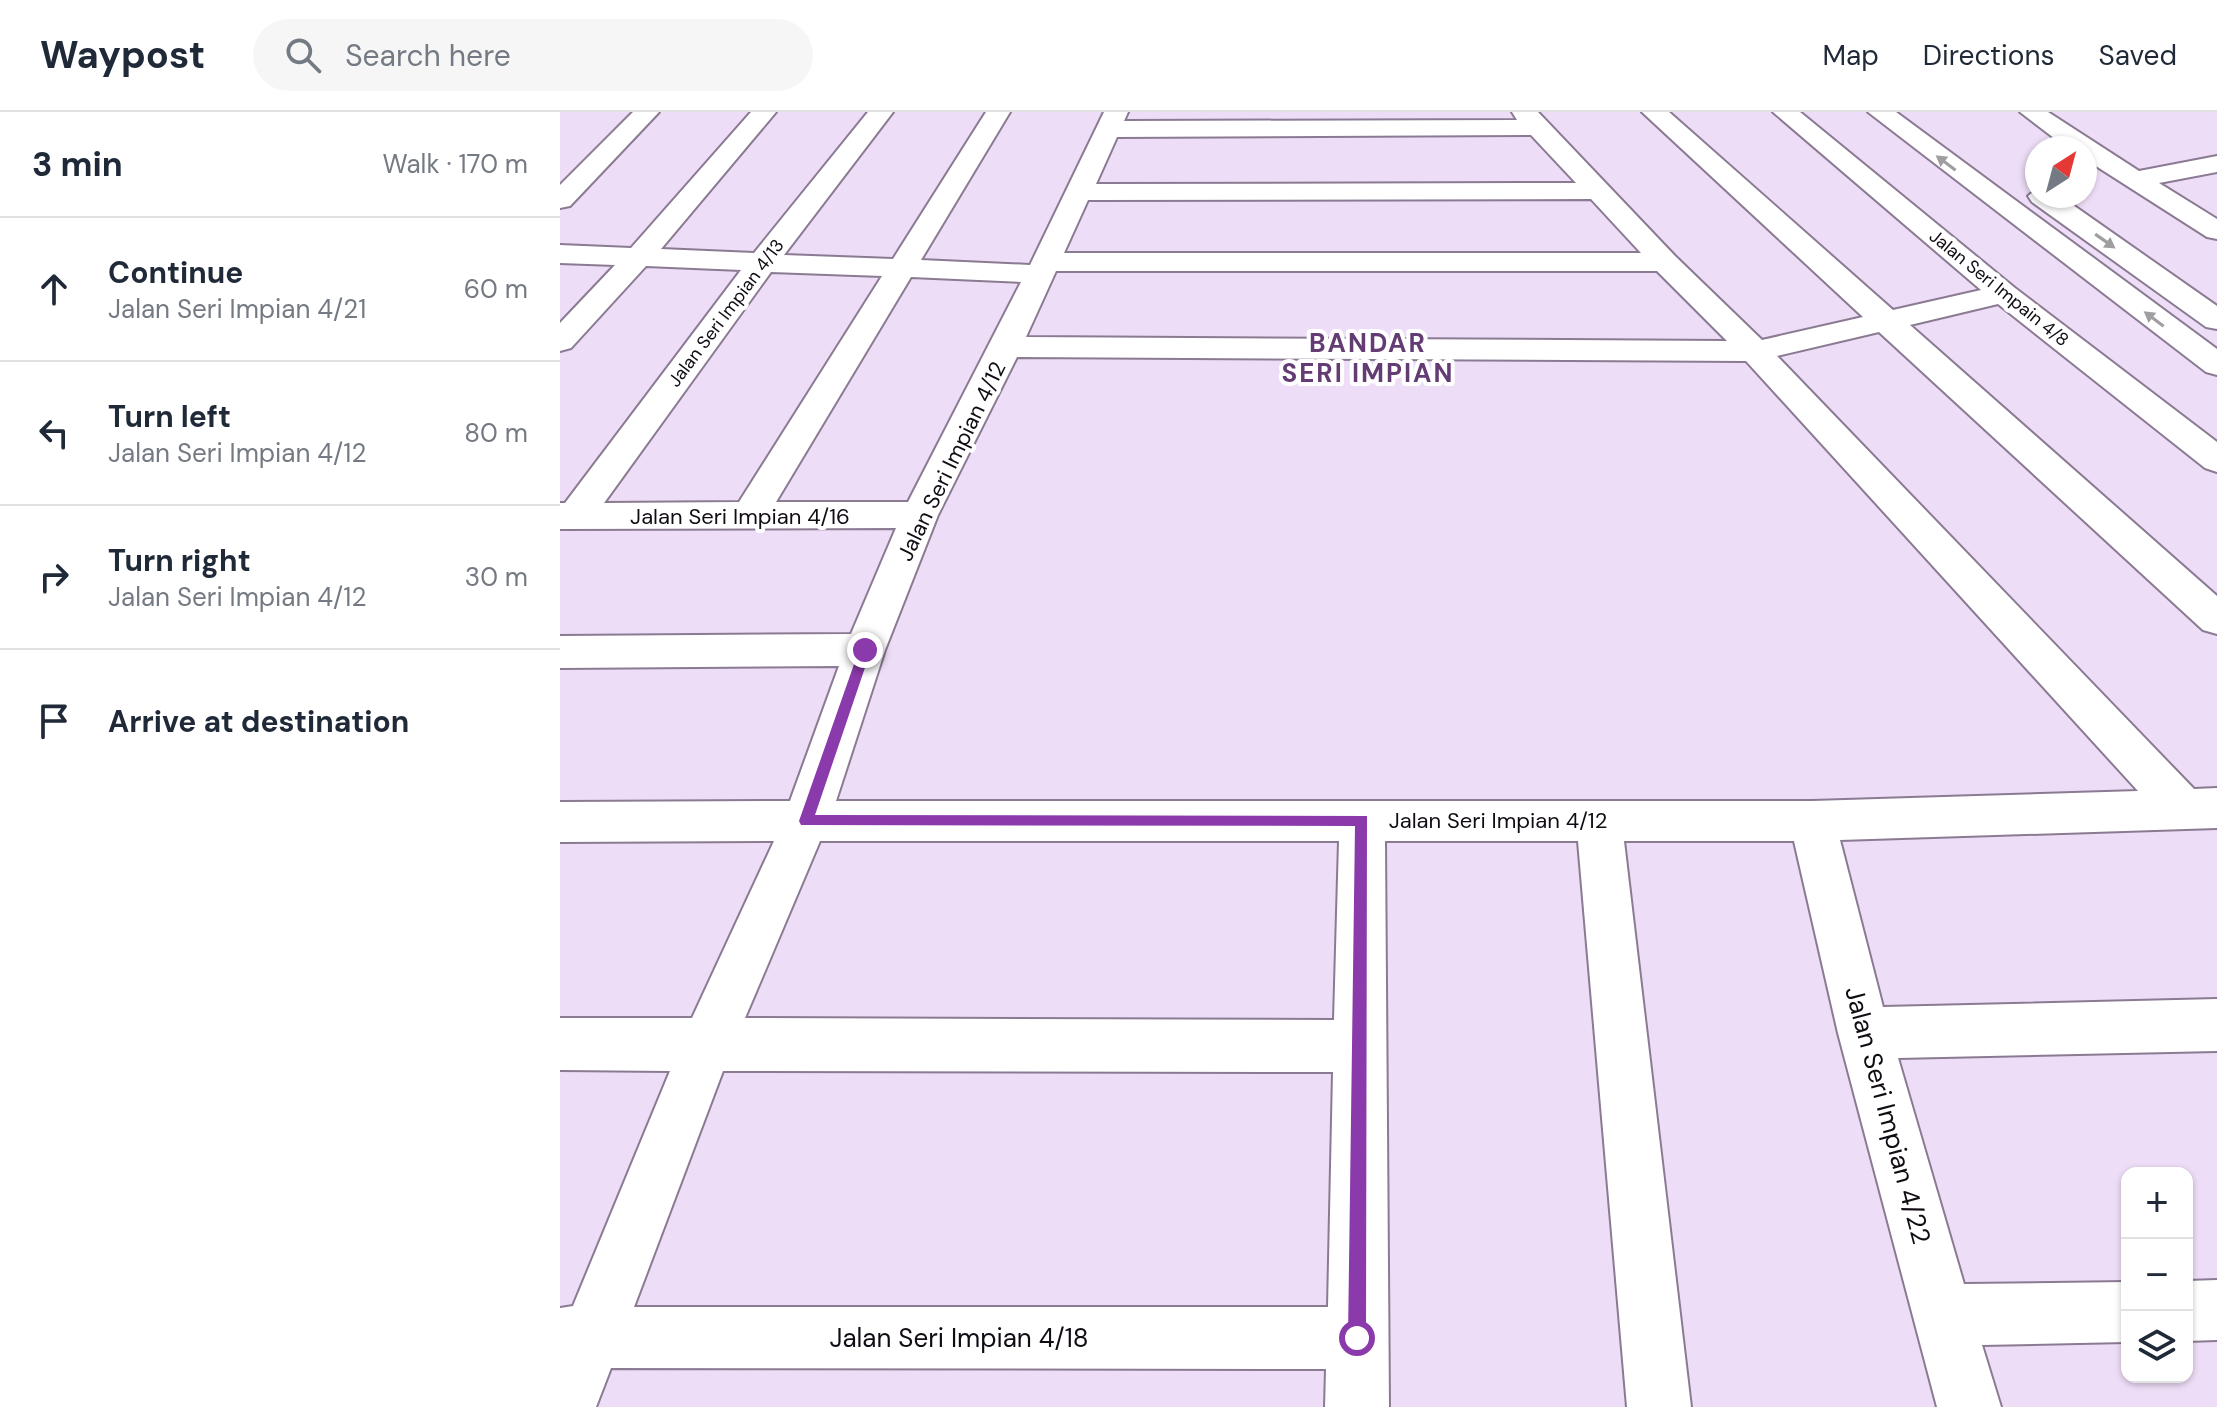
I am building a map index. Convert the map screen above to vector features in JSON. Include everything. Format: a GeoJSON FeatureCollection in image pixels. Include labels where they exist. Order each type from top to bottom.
{"type":"FeatureCollection","features":[{"type":"Feature","properties":{"kind":"street"},"geometry":{"type":"LineString","coordinates":[[560,200],[647,112]]}},
{"type":"Feature","properties":{"kind":"street"},"geometry":{"type":"LineString","coordinates":[[560,341],[637,259],[764,112]]}},
{"type":"Feature","properties":{"kind":"street","name":"Jalan Seri Impian 4/13"},"geometry":{"type":"LineString","coordinates":[[567,516],[881,112]]}},
{"type":"Feature","properties":{"kind":"street"},"geometry":{"type":"LineString","coordinates":[[750,515],[998,112]]}},
{"type":"Feature","properties":{"kind":"street"},"geometry":{"type":"LineString","coordinates":[[1654,112],[2217,619]]}},
{"type":"Feature","properties":{"kind":"street","name":"Jalan Seri Impain 4/8"},"geometry":{"type":"LineString","coordinates":[[1785,112],[2004,294],[2217,460]]}},
{"type":"Feature","properties":{"kind":"street"},"geometry":{"type":"LineString","coordinates":[[1880,112],[2211,356]]}},
{"type":"Feature","properties":{"kind":"street"},"geometry":{"type":"LineString","coordinates":[[2037,115],[2071,114]]}},
{"type":"Feature","properties":{"kind":"street"},"geometry":{"type":"LineString","coordinates":[[2037,115],[2068,136]]}},
{"type":"Feature","properties":{"kind":"street"},"geometry":{"type":"LineString","coordinates":[[1112,120],[1531,120],[1665,262],[2200,808]]}},
{"type":"Feature","properties":{"kind":"street","name":"Jalan Seri Impian 4/12"},"geometry":{"type":"LineString","coordinates":[[1112,120],[1006,347],[920,515],[865,650],[806,821],[1812,821],[2200,808]]}},
{"type":"Feature","properties":{"kind":"street"},"geometry":{"type":"LineString","coordinates":[[2097,155],[2217,231]]}},
{"type":"Feature","properties":{"kind":"street"},"geometry":{"type":"LineString","coordinates":[[2137,179],[2217,164]]}},
{"type":"Feature","properties":{"kind":"street"},"geometry":{"type":"LineString","coordinates":[[1079,192],[1598,191]]}},
{"type":"Feature","properties":{"kind":"street"},"geometry":{"type":"LineString","coordinates":[[2059,208],[2217,320]]}},
{"type":"Feature","properties":{"kind":"street"},"geometry":{"type":"LineString","coordinates":[[560,254],[899,269],[1665,262]]}},
{"type":"Feature","properties":{"kind":"street"},"geometry":{"type":"LineString","coordinates":[[1006,347],[1755,351],[2004,294]]}},
{"type":"Feature","properties":{"kind":"street","name":"Jalan Seri Impian 4/16"},"geometry":{"type":"LineString","coordinates":[[567,516],[920,515]]}},
{"type":"Feature","properties":{"kind":"street"},"geometry":{"type":"LineString","coordinates":[[560,652],[865,650]]}},
{"type":"Feature","properties":{"kind":"street"},"geometry":{"type":"LineString","coordinates":[[1357,1407],[1362,820]]}},
{"type":"Feature","properties":{"kind":"street"},"geometry":{"type":"LineString","coordinates":[[1599,820],[1659,1407]]}},
{"type":"Feature","properties":{"kind":"street"},"geometry":{"type":"LineString","coordinates":[[560,822],[806,821],[576,1337],[564,1407]]}},
{"type":"Feature","properties":{"kind":"street","name":"Jalan Seri Impian 4/22"},"geometry":{"type":"LineString","coordinates":[[1812,821],[1864,1033],[1969,1407]]}},
{"type":"Feature","properties":{"kind":"street"},"geometry":{"type":"LineString","coordinates":[[1864,1033],[2217,1025]]}},
{"type":"Feature","properties":{"kind":"street"},"geometry":{"type":"LineString","coordinates":[[560,1044],[1360,1046]]}},
{"type":"Feature","properties":{"kind":"street"},"geometry":{"type":"LineString","coordinates":[[2193,1311],[2217,1310]]}},
{"type":"Feature","properties":{"kind":"street"},"geometry":{"type":"LineString","coordinates":[[1943,1315],[2121,1312]]}},
{"type":"Feature","properties":{"kind":"street","name":"Jalan Seri Impian 4/18"},"geometry":{"type":"LineString","coordinates":[[576,1337],[1357,1338]]}},
{"type":"Feature","properties":{"kind":"district","name":"BANDAR SERI IMPIAN"},"geometry":{"type":"Point","coordinates":[1368,358]}},
{"type":"Feature","properties":{"kind":"route"},"geometry":{"type":"LineString","coordinates":[[865,650],[806,821],[1362,820],[1357,1338]]}}]}
